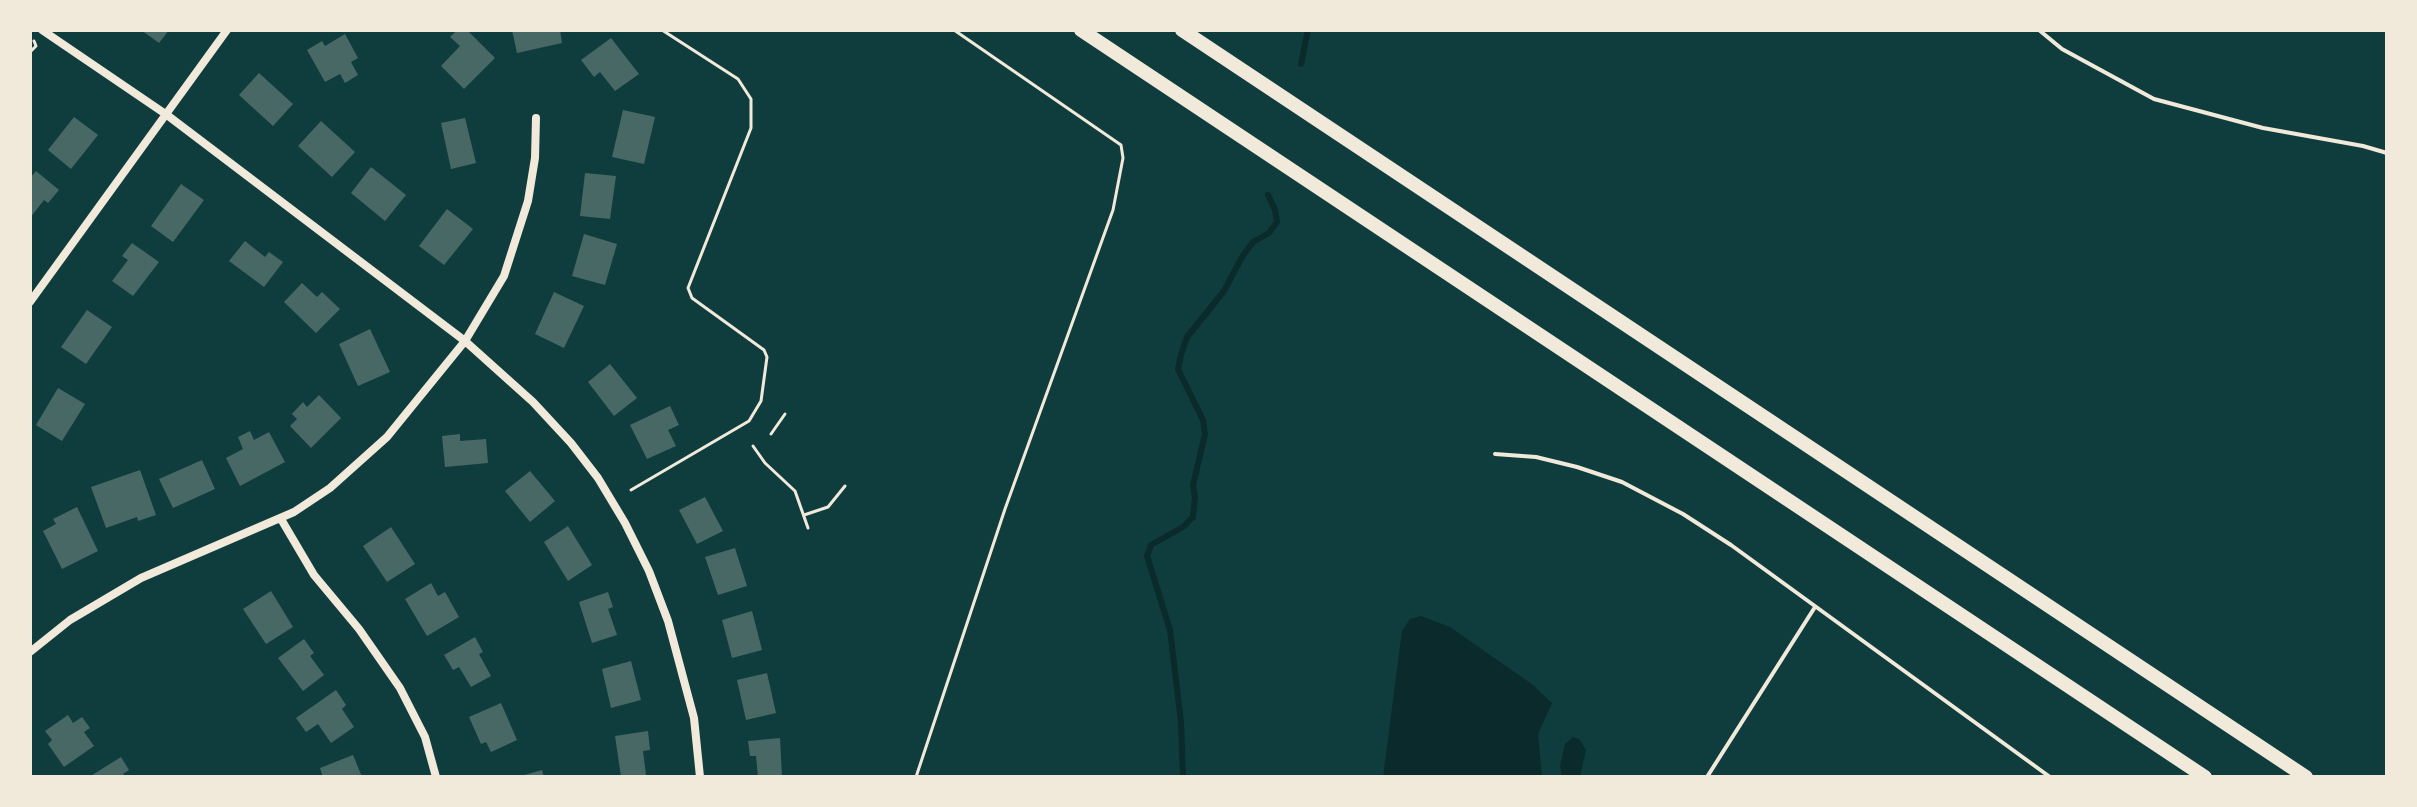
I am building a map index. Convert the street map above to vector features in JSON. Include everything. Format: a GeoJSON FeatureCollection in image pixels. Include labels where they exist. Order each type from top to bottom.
{"type":"FeatureCollection","features":[{"type":"Feature","properties":{"kind":"highway"},"geometry":{"type":"LineString","coordinates":[[1081,30],[2205,777]]}},
{"type":"Feature","properties":{"kind":"highway"},"geometry":{"type":"LineString","coordinates":[[1182,30],[2306,777]]}},
{"type":"Feature","properties":{"kind":"street"},"geometry":{"type":"LineString","coordinates":[[42,30],[167,115],[465,341],[533,402],[571,443],[598,478],[649,571],[668,621],[694,718],[700,777]]}},
{"type":"Feature","properties":{"kind":"street"},"geometry":{"type":"LineString","coordinates":[[30,302],[227,30]]}},
{"type":"Feature","properties":{"kind":"street"},"geometry":{"type":"LineString","coordinates":[[30,652],[80,613],[141,578],[281,519],[330,488],[387,437],[465,341],[504,276],[519,235],[535,158],[536,118]]}},
{"type":"Feature","properties":{"kind":"street"},"geometry":{"type":"LineString","coordinates":[[281,519],[314,575],[359,629],[400,688],[425,737],[436,777]]}},
{"type":"Feature","properties":{"kind":"lane"},"geometry":{"type":"LineString","coordinates":[[2039,30],[2062,49],[2154,99],[2263,128],[2387,153]]}},
{"type":"Feature","properties":{"kind":"lane"},"geometry":{"type":"LineString","coordinates":[[1495,454],[1561,462],[1640,490],[1731,545],[2050,777]]}},
{"type":"Feature","properties":{"kind":"lane"},"geometry":{"type":"LineString","coordinates":[[1707,777],[1815,607]]}},
{"type":"Feature","properties":{"kind":"path"},"geometry":{"type":"LineString","coordinates":[[631,490],[743,428],[759,405],[767,355],[692,298],[688,288],[751,128],[751,99],[738,79],[662,30]]}},
{"type":"Feature","properties":{"kind":"path"},"geometry":{"type":"LineString","coordinates":[[916,777],[1015,481],[1113,210],[1123,158],[1121,145],[954,30]]}},
{"type":"Feature","properties":{"kind":"path"},"geometry":{"type":"LineString","coordinates":[[771,434],[785,414]]}},
{"type":"Feature","properties":{"kind":"path"},"geometry":{"type":"LineString","coordinates":[[753,446],[765,463],[793,489],[808,528]]}},
{"type":"Feature","properties":{"kind":"path"},"geometry":{"type":"LineString","coordinates":[[804,515],[828,507],[845,486]]}},
{"type":"Feature","properties":{"kind":"water"},"geometry":{"type":"Polygon","coordinates":[[[1421,616],[1450,627],[1533,685],[1552,703],[1538,734],[1542,777],[1383,777],[1402,631],[1410,619],[1421,616]]]}},
{"type":"Feature","properties":{"kind":"water"},"geometry":{"type":"Polygon","coordinates":[[[1573,737],[1579,739],[1586,750],[1580,777],[1562,777],[1560,766],[1565,744],[1573,737]]]}},
{"type":"Feature","properties":{"kind":"building"},"geometry":{"type":"Polygon","coordinates":[[[141,30],[169,30],[159,43],[141,30]]]}},
{"type":"Feature","properties":{"kind":"building"},"geometry":{"type":"Polygon","coordinates":[[[457,30],[467,30],[495,58],[464,89],[441,66],[460,46],[450,37],[457,30]]]}},
{"type":"Feature","properties":{"kind":"building"},"geometry":{"type":"Polygon","coordinates":[[[512,30],[560,30],[562,43],[517,53],[512,30]]]}},
{"type":"Feature","properties":{"kind":"building"},"geometry":{"type":"Polygon","coordinates":[[[345,34],[358,58],[351,62],[358,75],[345,83],[340,74],[325,82],[307,50],[322,41],[325,46],[345,34]]]}},
{"type":"Feature","properties":{"kind":"building"},"geometry":{"type":"Polygon","coordinates":[[[611,38],[639,74],[615,91],[600,72],[594,77],[581,60],[611,38]]]}},
{"type":"Feature","properties":{"kind":"building"},"geometry":{"type":"Polygon","coordinates":[[[259,73],[293,104],[273,126],[239,95],[259,73]]]}},
{"type":"Feature","properties":{"kind":"building"},"geometry":{"type":"Polygon","coordinates":[[[623,110],[655,117],[644,164],[612,157],[623,110]]]}},
{"type":"Feature","properties":{"kind":"building"},"geometry":{"type":"Polygon","coordinates":[[[74,117],[98,135],[71,169],[48,150],[74,117]]]}},
{"type":"Feature","properties":{"kind":"building"},"geometry":{"type":"Polygon","coordinates":[[[465,118],[476,163],[451,169],[441,123],[465,118]]]}},
{"type":"Feature","properties":{"kind":"building"},"geometry":{"type":"Polygon","coordinates":[[[321,121],[355,152],[332,177],[298,146],[321,121]]]}},
{"type":"Feature","properties":{"kind":"building"},"geometry":{"type":"Polygon","coordinates":[[[371,167],[406,195],[385,221],[351,193],[371,167]]]}},
{"type":"Feature","properties":{"kind":"building"},"geometry":{"type":"Polygon","coordinates":[[[36,171],[59,190],[48,203],[44,200],[30,218],[30,178],[36,171]]]}},
{"type":"Feature","properties":{"kind":"building"},"geometry":{"type":"Polygon","coordinates":[[[585,173],[616,176],[610,219],[580,216],[585,173]]]}},
{"type":"Feature","properties":{"kind":"building"},"geometry":{"type":"Polygon","coordinates":[[[181,184],[204,200],[173,242],[151,226],[181,184]]]}},
{"type":"Feature","properties":{"kind":"building"},"geometry":{"type":"Polygon","coordinates":[[[447,209],[473,229],[444,265],[419,246],[447,209]]]}},
{"type":"Feature","properties":{"kind":"building"},"geometry":{"type":"Polygon","coordinates":[[[584,234],[617,244],[605,285],[572,276],[584,234]]]}},
{"type":"Feature","properties":{"kind":"building"},"geometry":{"type":"Polygon","coordinates":[[[245,241],[265,257],[269,252],[283,262],[264,287],[229,261],[245,241]]]}},
{"type":"Feature","properties":{"kind":"building"},"geometry":{"type":"Polygon","coordinates":[[[132,243],[159,262],[133,296],[112,281],[128,260],[122,256],[132,243]]]}},
{"type":"Feature","properties":{"kind":"building"},"geometry":{"type":"Polygon","coordinates":[[[302,283],[317,297],[322,292],[340,309],[316,333],[284,302],[302,283]]]}},
{"type":"Feature","properties":{"kind":"building"},"geometry":{"type":"Polygon","coordinates":[[[554,292],[584,306],[564,348],[535,334],[554,292]]]}},
{"type":"Feature","properties":{"kind":"building"},"geometry":{"type":"Polygon","coordinates":[[[87,310],[112,327],[86,364],[61,347],[87,310]]]}},
{"type":"Feature","properties":{"kind":"building"},"geometry":{"type":"Polygon","coordinates":[[[370,329],[390,372],[358,386],[339,344],[370,329]]]}},
{"type":"Feature","properties":{"kind":"building"},"geometry":{"type":"Polygon","coordinates":[[[610,364],[637,398],[614,416],[588,382],[610,364]]]}},
{"type":"Feature","properties":{"kind":"building"},"geometry":{"type":"Polygon","coordinates":[[[58,388],[85,404],[62,441],[36,425],[58,388]]]}},
{"type":"Feature","properties":{"kind":"building"},"geometry":{"type":"Polygon","coordinates":[[[319,395],[341,418],[311,448],[290,426],[297,419],[292,414],[303,402],[307,407],[319,395]]]}},
{"type":"Feature","properties":{"kind":"building"},"geometry":{"type":"Polygon","coordinates":[[[670,406],[679,425],[668,430],[676,446],[647,459],[630,425],[670,406]]]}},
{"type":"Feature","properties":{"kind":"building"},"geometry":{"type":"Polygon","coordinates":[[[250,431],[254,440],[269,432],[285,462],[240,486],[226,458],[243,449],[238,437],[250,431]]]}},
{"type":"Feature","properties":{"kind":"building"},"geometry":{"type":"Polygon","coordinates":[[[460,434],[460,441],[486,439],[488,463],[445,467],[442,436],[460,434]]]}},
{"type":"Feature","properties":{"kind":"building"},"geometry":{"type":"Polygon","coordinates":[[[202,460],[215,489],[173,508],[159,479],[202,460]]]}},
{"type":"Feature","properties":{"kind":"building"},"geometry":{"type":"Polygon","coordinates":[[[140,470],[156,515],[138,521],[137,517],[106,528],[91,487],[140,470]]]}},
{"type":"Feature","properties":{"kind":"building"},"geometry":{"type":"Polygon","coordinates":[[[530,471],[555,501],[530,522],[505,491],[530,471]]]}},
{"type":"Feature","properties":{"kind":"building"},"geometry":{"type":"Polygon","coordinates":[[[705,497],[723,531],[697,544],[679,510],[705,497]]]}},
{"type":"Feature","properties":{"kind":"building"},"geometry":{"type":"Polygon","coordinates":[[[77,507],[98,551],[62,569],[43,531],[56,524],[53,519],[77,507]]]}},
{"type":"Feature","properties":{"kind":"building"},"geometry":{"type":"Polygon","coordinates":[[[568,526],[592,565],[568,581],[544,542],[568,526]]]}},
{"type":"Feature","properties":{"kind":"building"},"geometry":{"type":"Polygon","coordinates":[[[391,527],[415,564],[387,582],[363,546],[391,527]]]}},
{"type":"Feature","properties":{"kind":"building"},"geometry":{"type":"Polygon","coordinates":[[[735,548],[747,586],[718,595],[705,557],[735,548]]]}},
{"type":"Feature","properties":{"kind":"building"},"geometry":{"type":"Polygon","coordinates":[[[431,583],[438,596],[445,592],[459,617],[427,636],[405,599],[431,583]]]}},
{"type":"Feature","properties":{"kind":"building"},"geometry":{"type":"Polygon","coordinates":[[[271,591],[293,627],[266,644],[243,609],[271,591]]]}},
{"type":"Feature","properties":{"kind":"building"},"geometry":{"type":"Polygon","coordinates":[[[608,592],[613,607],[608,609],[617,635],[592,643],[579,602],[608,592]]]}},
{"type":"Feature","properties":{"kind":"building"},"geometry":{"type":"Polygon","coordinates":[[[752,611],[762,650],[732,658],[722,620],[752,611]]]}},
{"type":"Feature","properties":{"kind":"building"},"geometry":{"type":"Polygon","coordinates":[[[475,637],[483,652],[479,654],[491,676],[471,687],[459,667],[453,670],[444,655],[475,637]]]}},
{"type":"Feature","properties":{"kind":"building"},"geometry":{"type":"Polygon","coordinates":[[[304,639],[314,653],[310,656],[324,675],[303,691],[278,658],[304,639]]]}},
{"type":"Feature","properties":{"kind":"building"},"geometry":{"type":"Polygon","coordinates":[[[631,661],[641,700],[611,708],[602,669],[631,661]]]}},
{"type":"Feature","properties":{"kind":"building"},"geometry":{"type":"Polygon","coordinates":[[[767,673],[776,713],[746,720],[737,680],[767,673]]]}},
{"type":"Feature","properties":{"kind":"building"},"geometry":{"type":"Polygon","coordinates":[[[336,690],[346,705],[342,709],[354,727],[331,743],[318,724],[306,732],[296,718],[336,690]]]}},
{"type":"Feature","properties":{"kind":"building"},"geometry":{"type":"Polygon","coordinates":[[[501,703],[517,740],[491,752],[486,742],[481,744],[469,717],[501,703]]]}},
{"type":"Feature","properties":{"kind":"building"},"geometry":{"type":"Polygon","coordinates":[[[68,715],[73,723],[82,717],[90,728],[84,732],[94,746],[64,767],[48,744],[52,740],[45,731],[68,715]]]}},
{"type":"Feature","properties":{"kind":"building"},"geometry":{"type":"Polygon","coordinates":[[[648,731],[650,750],[643,751],[646,775],[621,777],[615,736],[648,731]]]}},
{"type":"Feature","properties":{"kind":"building"},"geometry":{"type":"Polygon","coordinates":[[[780,738],[782,777],[758,777],[756,756],[750,756],[748,741],[780,738]]]}},
{"type":"Feature","properties":{"kind":"building"},"geometry":{"type":"Polygon","coordinates":[[[353,755],[362,777],[323,777],[320,768],[353,755]]]}},
{"type":"Feature","properties":{"kind":"building"},"geometry":{"type":"Polygon","coordinates":[[[121,757],[129,770],[123,774],[125,777],[89,777],[121,757]]]}},
{"type":"Feature","properties":{"kind":"building"},"geometry":{"type":"Polygon","coordinates":[[[542,770],[544,777],[521,777],[521,776],[542,770]]]}},
{"type":"Feature","properties":{"kind":"waterway"},"geometry":{"type":"LineString","coordinates":[[1301,64],[1308,30]]}},
{"type":"Feature","properties":{"kind":"waterway"},"geometry":{"type":"LineString","coordinates":[[1183,777],[1181,722],[1170,630],[1147,556],[1151,545],[1183,527],[1193,517],[1193,485],[1205,434],[1203,420],[1178,369],[1187,337],[1224,291],[1253,242],[1269,233],[1277,222],[1268,195]]}}]}
